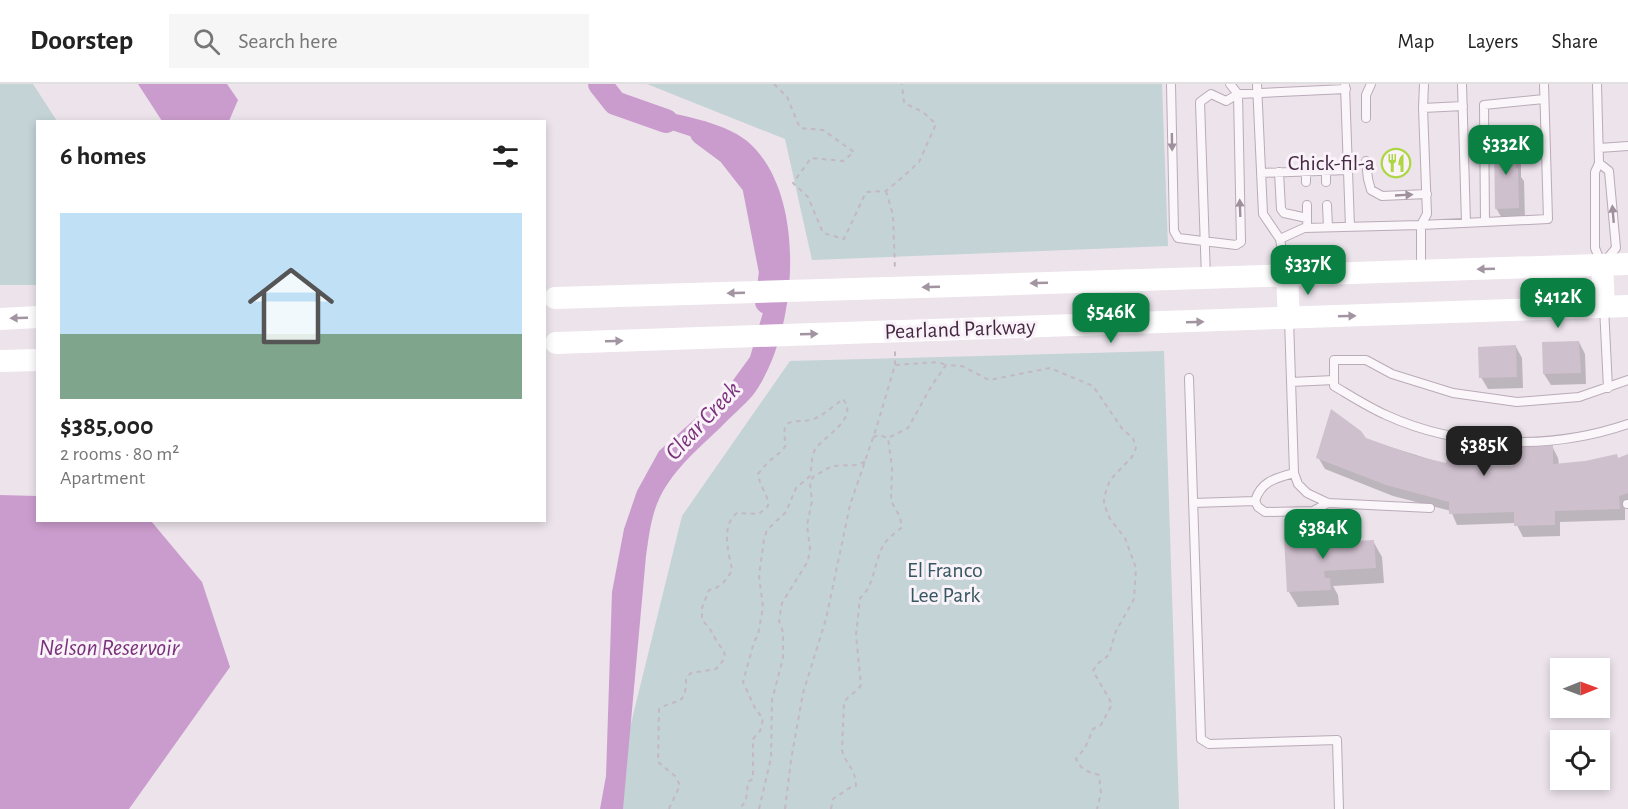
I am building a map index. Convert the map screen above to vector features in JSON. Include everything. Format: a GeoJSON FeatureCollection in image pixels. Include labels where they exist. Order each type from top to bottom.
{"type":"FeatureCollection","features":[{"type":"Feature","properties":{"kind":"main road","name":"Pearland Parkway"},"geometry":{"type":"LineString","coordinates":[[550,298],[1628,264]]}},
{"type":"Feature","properties":{"kind":"main road"},"geometry":{"type":"LineString","coordinates":[[1602,265],[1604,307]]}},
{"type":"Feature","properties":{"kind":"main road"},"geometry":{"type":"LineString","coordinates":[[1287,276],[1289,319]]}},
{"type":"Feature","properties":{"kind":"main road","name":"Pearland Parkway"},"geometry":{"type":"LineString","coordinates":[[550,343],[1628,306]]}},
{"type":"Feature","properties":{"kind":"main road"},"geometry":{"type":"LineString","coordinates":[[0,319],[36,317]]}},
{"type":"Feature","properties":{"kind":"main road"},"geometry":{"type":"LineString","coordinates":[[0,362],[36,360]]}},
{"type":"Feature","properties":{"kind":"lane"},"geometry":{"type":"LineString","coordinates":[[1171,84],[1174,231],[1178,238],[1236,245],[1241,242],[1238,94],[1230,84]]}},
{"type":"Feature","properties":{"kind":"lane"},"geometry":{"type":"LineString","coordinates":[[1366,118],[1366,95],[1371,84]]}},
{"type":"Feature","properties":{"kind":"lane"},"geometry":{"type":"LineString","coordinates":[[1421,272],[1420,225],[1427,214],[1424,84]]}},
{"type":"Feature","properties":{"kind":"lane"},"geometry":{"type":"LineString","coordinates":[[1462,84],[1466,223]]}},
{"type":"Feature","properties":{"kind":"lane"},"geometry":{"type":"LineString","coordinates":[[1280,172],[1281,209],[1284,213],[1307,223],[1328,227],[1548,219],[1544,84]]}},
{"type":"Feature","properties":{"kind":"lane"},"geometry":{"type":"LineString","coordinates":[[1597,84],[1599,163],[1595,172],[1595,248],[1602,265],[1616,248],[1609,171],[1599,163]]}},
{"type":"Feature","properties":{"kind":"lane"},"geometry":{"type":"LineString","coordinates":[[1206,279],[1200,102],[1211,94],[1226,101],[1238,94],[1258,88],[1346,87],[1350,226]]}},
{"type":"Feature","properties":{"kind":"lane"},"geometry":{"type":"LineString","coordinates":[[1258,88],[1263,214],[1280,239],[1287,276]]}},
{"type":"Feature","properties":{"kind":"lane"},"geometry":{"type":"LineString","coordinates":[[1485,222],[1484,105],[1544,99]]}},
{"type":"Feature","properties":{"kind":"lane"},"geometry":{"type":"LineString","coordinates":[[1423,108],[1463,106]]}},
{"type":"Feature","properties":{"kind":"lane"},"geometry":{"type":"LineString","coordinates":[[1599,148],[1628,147]]}},
{"type":"Feature","properties":{"kind":"lane"},"geometry":{"type":"LineString","coordinates":[[1366,161],[1371,190],[1382,196],[1426,194]]}},
{"type":"Feature","properties":{"kind":"lane"},"geometry":{"type":"LineString","coordinates":[[1261,173],[1348,170]]}},
{"type":"Feature","properties":{"kind":"lane"},"geometry":{"type":"LineString","coordinates":[[1306,171],[1306,182]]}},
{"type":"Feature","properties":{"kind":"lane"},"geometry":{"type":"LineString","coordinates":[[1326,171],[1326,182]]}},
{"type":"Feature","properties":{"kind":"lane"},"geometry":{"type":"LineString","coordinates":[[1306,205],[1307,223]]}},
{"type":"Feature","properties":{"kind":"lane"},"geometry":{"type":"LineString","coordinates":[[1327,205],[1328,227]]}},
{"type":"Feature","properties":{"kind":"lane"},"geometry":{"type":"LineString","coordinates":[[1280,239],[1307,223]]}},
{"type":"Feature","properties":{"kind":"lane"},"geometry":{"type":"LineString","coordinates":[[1604,307],[1608,387]]}},
{"type":"Feature","properties":{"kind":"lane"},"geometry":{"type":"LineString","coordinates":[[1289,319],[1294,473],[1298,484],[1307,493],[1328,503],[1430,508]]}},
{"type":"Feature","properties":{"kind":"lane"},"geometry":{"type":"LineString","coordinates":[[1628,380],[1579,397],[1517,402],[1490,400],[1426,386],[1392,374],[1366,360],[1334,360],[1334,386],[1388,416],[1468,438],[1515,443],[1546,442],[1628,424]]}},
{"type":"Feature","properties":{"kind":"lane"},"geometry":{"type":"LineString","coordinates":[[1189,378],[1201,739],[1209,744],[1337,740],[1339,809]]}},
{"type":"Feature","properties":{"kind":"lane"},"geometry":{"type":"LineString","coordinates":[[1291,382],[1334,380]]}},
{"type":"Feature","properties":{"kind":"lane"},"geometry":{"type":"LineString","coordinates":[[1255,501],[1263,484],[1294,473]]}},
{"type":"Feature","properties":{"kind":"lane"},"geometry":{"type":"LineString","coordinates":[[1193,503],[1255,501]]}},
{"type":"Feature","properties":{"kind":"lane"},"geometry":{"type":"LineString","coordinates":[[1255,501],[1258,507],[1265,512],[1313,511],[1328,503]]}},
{"type":"Feature","properties":{"kind":"path"},"geometry":{"type":"LineString","coordinates":[[774,84],[787,97],[800,128],[823,130],[854,152],[843,161],[811,158],[794,183],[808,196],[823,233],[844,239],[866,192],[886,191],[919,162],[936,124],[923,112],[904,103],[902,84]]}},
{"type":"Feature","properties":{"kind":"path"},"geometry":{"type":"LineString","coordinates":[[786,809],[791,760],[803,693],[826,619],[850,505],[895,366],[938,362],[962,366],[989,380],[1050,368],[1093,386],[1123,430],[1133,438],[1136,448],[1132,457],[1110,480],[1104,504],[1110,519],[1125,538],[1136,568],[1134,599],[1116,631],[1109,655],[1097,664],[1093,671],[1112,704],[1076,759],[1079,766],[1086,771],[1099,775],[1101,793],[1097,809]]}},
{"type":"Feature","properties":{"kind":"path"},"geometry":{"type":"LineString","coordinates":[[873,437],[879,435],[888,438],[908,428],[946,365]]}},
{"type":"Feature","properties":{"kind":"path"},"geometry":{"type":"LineString","coordinates":[[669,809],[680,785],[675,776],[658,762],[659,709],[682,699],[686,691],[686,678],[691,673],[716,669],[725,658],[725,651],[716,640],[715,633],[702,620],[702,608],[709,590],[715,589],[728,578],[732,570],[727,543],[730,520],[737,513],[759,514],[768,506],[769,500],[759,482],[758,474],[768,462],[783,452],[786,445],[784,434],[788,424],[793,420],[814,419],[843,399],[848,406],[848,414],[815,450],[810,476],[796,488],[786,512],[767,530],[764,539],[759,576],[763,607],[758,635],[743,682],[754,708],[763,718],[760,731],[753,739],[753,779],[748,782],[746,800],[740,809]]}},
{"type":"Feature","properties":{"kind":"path"},"geometry":{"type":"LineString","coordinates":[[831,809],[833,799],[856,786],[855,773],[842,750],[844,703],[861,685],[856,635],[860,598],[868,591],[875,566],[888,539],[902,527],[900,517],[891,501],[892,468],[888,438]]}},
{"type":"Feature","properties":{"kind":"path"},"geometry":{"type":"LineString","coordinates":[[759,809],[771,758],[772,700],[783,658],[783,632],[779,621],[782,603],[808,561],[810,548],[807,525],[812,501],[810,483],[813,477],[832,466],[857,465],[866,461]]}},
{"type":"Feature","properties":{"kind":"green space"},"geometry":{"type":"Polygon","coordinates":[[[0,84],[33,84],[56,120],[36,120],[36,285],[0,285],[0,84]]]}},
{"type":"Feature","properties":{"kind":"green space"},"geometry":{"type":"Polygon","coordinates":[[[647,84],[1162,84],[1168,246],[812,260],[785,139],[647,84]]]}},
{"type":"Feature","properties":{"kind":"green space","name":"El Franco Lee Park"},"geometry":{"type":"Polygon","coordinates":[[[1164,351],[1179,809],[610,809],[682,516],[790,361],[1164,351]]]}},
{"type":"Feature","properties":{"kind":"water"},"geometry":{"type":"Polygon","coordinates":[[[138,84],[227,84],[238,100],[229,120],[161,120],[138,84]]]}},
{"type":"Feature","properties":{"kind":"water"},"geometry":{"type":"Polygon","coordinates":[[[639,107],[710,123],[737,134],[747,141],[767,164],[780,194],[788,228],[790,265],[787,302],[780,337],[768,369],[753,395],[696,450],[673,476],[655,510],[646,556],[623,809],[600,809],[606,776],[612,592],[624,529],[637,491],[659,451],[723,394],[750,357],[764,309],[772,260],[772,233],[765,201],[757,180],[741,158],[708,142],[631,114],[639,107]]]}},
{"type":"Feature","properties":{"kind":"water","name":"Nelson Reservoir"},"geometry":{"type":"Polygon","coordinates":[[[0,495],[36,496],[36,522],[152,522],[202,582],[230,667],[129,809],[0,809],[0,495]]]}},
{"type":"Feature","properties":{"kind":"building"},"geometry":{"type":"Polygon","coordinates":[[[1512,140],[1512,147],[1515,147],[1516,169],[1518,168],[1519,208],[1495,209],[1494,141],[1512,140]]]}},
{"type":"Feature","properties":{"kind":"building"},"geometry":{"type":"Polygon","coordinates":[[[1579,341],[1581,373],[1543,374],[1542,342],[1579,341]]]}},
{"type":"Feature","properties":{"kind":"building"},"geometry":{"type":"Polygon","coordinates":[[[1516,345],[1517,377],[1479,378],[1478,347],[1516,345]]]}},
{"type":"Feature","properties":{"kind":"building"},"geometry":{"type":"Polygon","coordinates":[[[1331,409],[1361,431],[1366,438],[1416,456],[1446,463],[1447,459],[1484,465],[1513,466],[1512,446],[1553,445],[1553,464],[1585,461],[1617,454],[1618,458],[1628,454],[1628,493],[1619,496],[1620,509],[1555,511],[1555,525],[1514,526],[1514,512],[1449,514],[1449,502],[1386,485],[1316,458],[1331,409]]]}},
{"type":"Feature","properties":{"kind":"building"},"geometry":{"type":"Polygon","coordinates":[[[1338,535],[1339,542],[1374,540],[1376,568],[1324,571],[1325,578],[1330,578],[1331,590],[1287,592],[1284,538],[1338,535]]]}},
{"type":"Feature","properties":{"kind":"waterway","name":"Clear Creek"},"geometry":{"type":"LineString","coordinates":[[600,84],[615,103],[666,121]]}},
{"type":"Feature","properties":{"kind":"waterway","name":"Clear Creek"},"geometry":{"type":"LineString","coordinates":[[702,133],[729,153],[754,185],[771,272],[767,302]]}},
{"type":"Feature","properties":{"kind":"place","name":"Chick-fil-a"},"geometry":{"type":"Point","coordinates":[1396,163]}}]}
